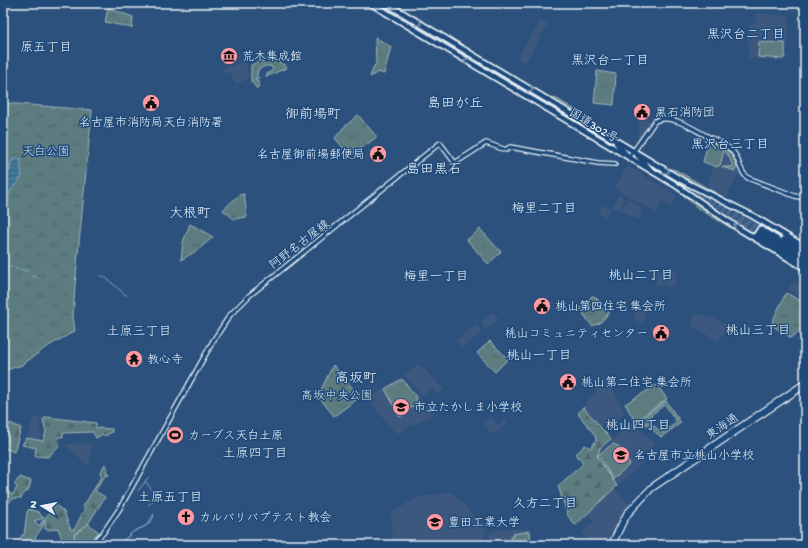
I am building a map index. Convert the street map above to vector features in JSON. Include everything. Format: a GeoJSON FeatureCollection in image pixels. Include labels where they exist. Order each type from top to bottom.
{"type":"FeatureCollection","features":[{"type":"Feature","properties":{"kind":"highway","name":"国道302号"},"geometry":{"type":"LineString","coordinates":[[370,3],[704,203],[738,228],[805,268]]}},
{"type":"Feature","properties":{"kind":"highway","name":"国道302号"},"geometry":{"type":"LineString","coordinates":[[386,3],[684,181],[753,216],[805,247]]}},
{"type":"Feature","properties":{"kind":"highway"},"geometry":{"type":"LineString","coordinates":[[609,136],[629,158]]}},
{"type":"Feature","properties":{"kind":"highway"},"geometry":{"type":"LineString","coordinates":[[634,151],[653,172]]}},
{"type":"Feature","properties":{"kind":"highway"},"geometry":{"type":"LineString","coordinates":[[759,231],[805,252]]}},
{"type":"Feature","properties":{"kind":"highway"},"geometry":{"type":"LineString","coordinates":[[759,231],[805,256]]}},
{"type":"Feature","properties":{"kind":"highway"},"geometry":{"type":"LineString","coordinates":[[759,231],[805,260]]}},
{"type":"Feature","properties":{"kind":"highway"},"geometry":{"type":"LineString","coordinates":[[759,231],[805,264]]}},
{"type":"Feature","properties":{"kind":"main road"},"geometry":{"type":"LineString","coordinates":[[629,158],[655,121],[676,122],[690,127],[732,150],[743,174],[748,178],[795,196],[805,198]]}},
{"type":"Feature","properties":{"kind":"main road","name":"阿野名古屋線"},"geometry":{"type":"LineString","coordinates":[[91,545],[103,533],[120,508],[216,335],[230,315],[250,295],[440,143],[455,163],[486,143],[506,150],[510,147],[588,161],[614,164]]}},
{"type":"Feature","properties":{"kind":"main road","name":"東海通"},"geometry":{"type":"LineString","coordinates":[[610,545],[626,513],[652,486],[805,382]]}},
{"type":"Feature","properties":{"kind":"main road","name":"東海通"},"geometry":{"type":"LineString","coordinates":[[613,545],[629,514],[652,489],[805,386]]}},
{"type":"Feature","properties":{"kind":"shaded area"},"geometry":{"type":"Polygon","coordinates":[[[757,13],[789,16],[786,61],[748,58],[749,24],[756,23],[757,13]]]}},
{"type":"Feature","properties":{"kind":"shaded area"},"geometry":{"type":"Polygon","coordinates":[[[541,20],[548,24],[525,63],[517,58],[541,20]]]}},
{"type":"Feature","properties":{"kind":"shaded area"},"geometry":{"type":"Polygon","coordinates":[[[246,61],[248,79],[235,84],[230,72],[223,74],[222,69],[246,61]]]}},
{"type":"Feature","properties":{"kind":"shaded area"},"geometry":{"type":"Polygon","coordinates":[[[639,119],[651,120],[652,122],[638,142],[637,141],[639,119]]]}},
{"type":"Feature","properties":{"kind":"shaded area"},"geometry":{"type":"Polygon","coordinates":[[[709,139],[733,154],[740,172],[727,197],[708,186],[713,166],[703,162],[709,139]]]}},
{"type":"Feature","properties":{"kind":"shaded area"},"geometry":{"type":"Polygon","coordinates":[[[17,158],[22,161],[20,163],[22,176],[12,189],[3,207],[3,176],[7,170],[9,172],[10,171],[11,162],[17,158]]]}},
{"type":"Feature","properties":{"kind":"shaded area"},"geometry":{"type":"Polygon","coordinates":[[[628,166],[676,195],[677,197],[671,207],[662,201],[657,213],[614,188],[628,166]]]}},
{"type":"Feature","properties":{"kind":"shaded area"},"geometry":{"type":"Polygon","coordinates":[[[619,194],[625,199],[619,210],[611,208],[619,194]]]}},
{"type":"Feature","properties":{"kind":"shaded area"},"geometry":{"type":"Polygon","coordinates":[[[628,199],[642,208],[641,220],[621,210],[628,199]]]}},
{"type":"Feature","properties":{"kind":"shaded area"},"geometry":{"type":"Polygon","coordinates":[[[603,205],[611,208],[605,218],[598,213],[603,205]]]}},
{"type":"Feature","properties":{"kind":"shaded area"},"geometry":{"type":"Polygon","coordinates":[[[657,269],[677,272],[674,287],[655,284],[657,269]]]}},
{"type":"Feature","properties":{"kind":"shaded area"},"geometry":{"type":"Polygon","coordinates":[[[793,281],[805,288],[801,298],[788,290],[793,281]]]}},
{"type":"Feature","properties":{"kind":"shaded area"},"geometry":{"type":"Polygon","coordinates":[[[637,302],[648,305],[643,323],[634,321],[637,302]]]}},
{"type":"Feature","properties":{"kind":"shaded area"},"geometry":{"type":"Polygon","coordinates":[[[493,312],[499,320],[485,330],[480,322],[493,312]]]}},
{"type":"Feature","properties":{"kind":"shaded area"},"geometry":{"type":"Polygon","coordinates":[[[695,313],[716,319],[730,327],[717,341],[692,326],[695,313]]]}},
{"type":"Feature","properties":{"kind":"shaded area"},"geometry":{"type":"Polygon","coordinates":[[[476,325],[483,332],[461,348],[455,341],[476,325]]]}},
{"type":"Feature","properties":{"kind":"shaded area"},"geometry":{"type":"Polygon","coordinates":[[[419,364],[444,389],[438,395],[432,388],[422,396],[404,375],[419,364]]]}},
{"type":"Feature","properties":{"kind":"shaded area","name":"市立たかしま小学校"},"geometry":{"type":"Polygon","coordinates":[[[401,377],[434,414],[396,434],[368,399],[401,377]]]}},
{"type":"Feature","properties":{"kind":"shaded area"},"geometry":{"type":"Polygon","coordinates":[[[606,378],[608,378],[625,413],[617,420],[613,416],[600,426],[583,407],[606,378]]]}},
{"type":"Feature","properties":{"kind":"shaded area"},"geometry":{"type":"Polygon","coordinates":[[[46,417],[43,420],[39,420],[41,433],[40,441],[27,438],[33,418],[46,417]]]}},
{"type":"Feature","properties":{"kind":"shaded area"},"geometry":{"type":"Polygon","coordinates":[[[491,417],[498,425],[505,419],[508,423],[493,435],[483,424],[491,417]]]}},
{"type":"Feature","properties":{"kind":"shaded area","name":"名古屋市立桃山小学校"},"geometry":{"type":"Polygon","coordinates":[[[630,423],[633,423],[655,444],[643,456],[644,462],[617,486],[597,457],[597,454],[600,448],[602,450],[630,423]]]}},
{"type":"Feature","properties":{"kind":"shaded area"},"geometry":{"type":"Polygon","coordinates":[[[91,443],[89,467],[64,444],[91,443]]]}},
{"type":"Feature","properties":{"kind":"shaded area"},"geometry":{"type":"Polygon","coordinates":[[[615,488],[629,504],[614,528],[607,545],[593,545],[582,532],[594,521],[589,516],[577,527],[575,525],[615,488]]]}},
{"type":"Feature","properties":{"kind":"shaded area","name":"豊田工業大学"},"geometry":{"type":"Polygon","coordinates":[[[452,492],[486,530],[481,545],[392,545],[391,513],[418,497],[452,492]]]}},
{"type":"Feature","properties":{"kind":"shaded area"},"geometry":{"type":"Polygon","coordinates":[[[499,529],[531,529],[533,545],[486,545],[490,533],[499,529]]]}},
{"type":"Feature","properties":{"kind":"green space"},"geometry":{"type":"Polygon","coordinates":[[[108,8],[133,17],[132,28],[105,22],[108,8]]]}},
{"type":"Feature","properties":{"kind":"green space"},"geometry":{"type":"Polygon","coordinates":[[[375,37],[391,47],[384,74],[378,72],[370,77],[376,64],[375,37]]]}},
{"type":"Feature","properties":{"kind":"green space"},"geometry":{"type":"Polygon","coordinates":[[[759,42],[785,43],[785,57],[782,59],[758,57],[759,42]]]}},
{"type":"Feature","properties":{"kind":"green space"},"geometry":{"type":"Polygon","coordinates":[[[270,57],[286,66],[286,68],[266,77],[267,74],[273,70],[271,66],[265,66],[258,70],[256,81],[260,83],[257,89],[251,81],[251,65],[270,57]]]}},
{"type":"Feature","properties":{"kind":"green space"},"geometry":{"type":"Polygon","coordinates":[[[597,71],[616,74],[614,105],[594,103],[597,71]]]}},
{"type":"Feature","properties":{"kind":"green space"},"geometry":{"type":"Polygon","coordinates":[[[544,95],[557,99],[587,117],[598,127],[544,95]]]}},
{"type":"Feature","properties":{"kind":"green space","name":"天白公園"},"geometry":{"type":"Polygon","coordinates":[[[3,103],[92,110],[75,285],[73,316],[75,331],[45,348],[22,365],[3,371],[3,103]]]}},
{"type":"Feature","properties":{"kind":"green space"},"geometry":{"type":"Polygon","coordinates":[[[358,115],[377,137],[350,156],[335,138],[343,128],[358,115]]]}},
{"type":"Feature","properties":{"kind":"green space"},"geometry":{"type":"Polygon","coordinates":[[[709,139],[730,151],[736,160],[737,165],[735,171],[722,167],[733,167],[729,156],[724,151],[720,165],[717,167],[703,162],[709,139]]]}},
{"type":"Feature","properties":{"kind":"green space"},"geometry":{"type":"Polygon","coordinates":[[[659,163],[670,169],[676,170],[789,234],[805,244],[805,246],[687,181],[659,163]]]}},
{"type":"Feature","properties":{"kind":"green space"},"geometry":{"type":"Polygon","coordinates":[[[682,193],[805,272],[699,209],[682,193]]]}},
{"type":"Feature","properties":{"kind":"green space"},"geometry":{"type":"Polygon","coordinates":[[[244,194],[247,217],[234,219],[223,210],[239,195],[244,194]]]}},
{"type":"Feature","properties":{"kind":"green space"},"geometry":{"type":"Polygon","coordinates":[[[190,224],[213,237],[199,249],[181,260],[183,242],[190,224]]]}},
{"type":"Feature","properties":{"kind":"green space"},"geometry":{"type":"Polygon","coordinates":[[[480,229],[501,252],[488,264],[467,240],[480,229]]]}},
{"type":"Feature","properties":{"kind":"green space"},"geometry":{"type":"Polygon","coordinates":[[[786,293],[805,303],[805,327],[791,338],[773,326],[772,322],[786,293]]]}},
{"type":"Feature","properties":{"kind":"green space"},"geometry":{"type":"Polygon","coordinates":[[[592,296],[594,296],[610,312],[600,323],[592,326],[579,308],[592,296]]]}},
{"type":"Feature","properties":{"kind":"green space"},"geometry":{"type":"Polygon","coordinates":[[[490,341],[508,359],[495,372],[477,353],[490,341]]]}},
{"type":"Feature","properties":{"kind":"green space","name":"高坂中央公園"},"geometry":{"type":"Polygon","coordinates":[[[333,365],[360,397],[334,416],[318,396],[333,365]]]}},
{"type":"Feature","properties":{"kind":"green space"},"geometry":{"type":"Polygon","coordinates":[[[400,380],[403,380],[414,394],[418,402],[400,417],[385,389],[400,380]]]}},
{"type":"Feature","properties":{"kind":"green space"},"geometry":{"type":"Polygon","coordinates":[[[657,385],[667,399],[635,421],[625,404],[657,385]]]}},
{"type":"Feature","properties":{"kind":"green space"},"geometry":{"type":"Polygon","coordinates":[[[666,401],[681,423],[661,437],[645,423],[648,421],[662,433],[676,423],[666,406],[664,405],[644,422],[643,417],[666,401]]]}},
{"type":"Feature","properties":{"kind":"green space"},"geometry":{"type":"Polygon","coordinates":[[[583,407],[611,439],[600,448],[597,457],[617,486],[575,525],[568,516],[558,486],[583,464],[576,454],[585,445],[591,448],[596,440],[595,435],[578,414],[583,407]]]}},
{"type":"Feature","properties":{"kind":"green space"},"geometry":{"type":"Polygon","coordinates":[[[46,417],[96,423],[96,428],[112,429],[112,432],[105,436],[103,434],[96,438],[93,432],[63,433],[63,437],[58,437],[57,439],[60,445],[48,457],[35,456],[36,448],[22,445],[26,438],[43,441],[46,432],[43,420],[46,417]]]}},
{"type":"Feature","properties":{"kind":"green space"},"geometry":{"type":"Polygon","coordinates":[[[10,423],[21,428],[14,452],[7,449],[3,450],[3,426],[9,426],[10,423]]]}},
{"type":"Feature","properties":{"kind":"green space"},"geometry":{"type":"Polygon","coordinates":[[[613,444],[618,446],[630,464],[613,479],[598,455],[613,444]]]}},
{"type":"Feature","properties":{"kind":"green space"},"geometry":{"type":"Polygon","coordinates":[[[105,464],[108,468],[106,472],[109,475],[105,476],[95,491],[105,497],[88,524],[74,534],[75,540],[79,542],[78,545],[64,545],[58,528],[51,530],[45,529],[45,518],[56,505],[64,512],[71,530],[74,530],[85,508],[83,507],[102,476],[100,473],[105,464]]]}},
{"type":"Feature","properties":{"kind":"green space"},"geometry":{"type":"Polygon","coordinates":[[[20,477],[31,481],[28,491],[25,492],[21,498],[14,498],[10,501],[3,512],[3,493],[5,490],[13,495],[17,487],[14,484],[20,477]]]}},
{"type":"Feature","properties":{"kind":"green space"},"geometry":{"type":"Polygon","coordinates":[[[29,509],[38,512],[44,518],[34,521],[40,526],[44,520],[42,527],[35,538],[35,545],[17,545],[22,535],[24,535],[27,512],[29,509]]]}},
{"type":"Feature","properties":{"kind":"green space"},"geometry":{"type":"Polygon","coordinates":[[[88,524],[99,532],[87,545],[78,545],[79,542],[75,540],[74,535],[88,524]]]}},
{"type":"Feature","properties":{"kind":"green space"},"geometry":{"type":"Polygon","coordinates":[[[530,531],[531,545],[510,545],[511,537],[514,535],[513,534],[530,531]]]}},
{"type":"Feature","properties":{"kind":"waterway"},"geometry":{"type":"LineString","coordinates":[[254,80],[260,77]]}},
{"type":"Feature","properties":{"kind":"waterway"},"geometry":{"type":"LineString","coordinates":[[3,264],[12,267]]}},
{"type":"Feature","properties":{"kind":"waterway"},"geometry":{"type":"LineString","coordinates":[[15,268],[28,271]]}},
{"type":"Feature","properties":{"kind":"waterway"},"geometry":{"type":"LineString","coordinates":[[99,275],[106,278],[127,296]]}},
{"type":"Feature","properties":{"kind":"waterway"},"geometry":{"type":"LineString","coordinates":[[32,276],[37,277]]}},
{"type":"Feature","properties":{"kind":"waterway"},"geometry":{"type":"LineString","coordinates":[[148,505],[158,497],[145,481],[149,477]]}},
{"type":"Feature","properties":{"kind":"waterway"},"geometry":{"type":"LineString","coordinates":[[138,491],[145,482]]}},
{"type":"Feature","properties":{"kind":"waterway"},"geometry":{"type":"LineString","coordinates":[[566,509],[570,505]]}},
{"type":"Feature","properties":{"kind":"waterway"},"geometry":{"type":"LineString","coordinates":[[118,545],[129,535],[133,532],[146,526],[149,524],[154,514],[146,526],[133,532],[118,545]]}},
{"type":"Feature","properties":{"kind":"tunnel"},"geometry":{"type":"LineString","coordinates":[[417,24],[760,229]]}},
{"type":"Feature","properties":{"kind":"tunnel"},"geometry":{"type":"LineString","coordinates":[[687,191],[758,232]]}},
{"type":"Feature","properties":{"kind":"tunnel"},"geometry":{"type":"LineString","coordinates":[[736,222],[756,235]]}},
{"type":"Feature","properties":{"kind":"place","name":"荒木集成館"},"geometry":{"type":"Point","coordinates":[229,56]}},
{"type":"Feature","properties":{"kind":"place","name":"名古屋市消防局天白消防署"},"geometry":{"type":"Point","coordinates":[151,103]}},
{"type":"Feature","properties":{"kind":"place","name":"黒石消防団"},"geometry":{"type":"Point","coordinates":[642,112]}},
{"type":"Feature","properties":{"kind":"place","name":"名古屋御前場郵便局"},"geometry":{"type":"Point","coordinates":[378,154]}},
{"type":"Feature","properties":{"kind":"place","name":"桃山第四住宅 集会所"},"geometry":{"type":"Point","coordinates":[542,306]}},
{"type":"Feature","properties":{"kind":"place","name":"桃山コミュニティセンター"},"geometry":{"type":"Point","coordinates":[661,333]}},
{"type":"Feature","properties":{"kind":"place","name":"教心寺"},"geometry":{"type":"Point","coordinates":[134,359]}},
{"type":"Feature","properties":{"kind":"place","name":"桃山第二住宅 集会所"},"geometry":{"type":"Point","coordinates":[568,382]}},
{"type":"Feature","properties":{"kind":"place","name":"市立たかしま小学校"},"geometry":{"type":"Point","coordinates":[401,407]}},
{"type":"Feature","properties":{"kind":"place","name":"カーブス天白土原"},"geometry":{"type":"Point","coordinates":[175,435]}},
{"type":"Feature","properties":{"kind":"place","name":"名古屋市立桃山小学校"},"geometry":{"type":"Point","coordinates":[621,455]}},
{"type":"Feature","properties":{"kind":"place","name":"カルバリバプテスト教会"},"geometry":{"type":"Point","coordinates":[186,517]}},
{"type":"Feature","properties":{"kind":"place","name":"豊田工業大学"},"geometry":{"type":"Point","coordinates":[435,522]}},
{"type":"Feature","properties":{"kind":"district","name":"黒沢台二丁目"},"geometry":{"type":"Point","coordinates":[746,33]}},
{"type":"Feature","properties":{"kind":"district","name":"原五丁目"},"geometry":{"type":"Point","coordinates":[46,46]}},
{"type":"Feature","properties":{"kind":"district","name":"黒沢台一丁目"},"geometry":{"type":"Point","coordinates":[610,59]}},
{"type":"Feature","properties":{"kind":"district","name":"島田が丘"},"geometry":{"type":"Point","coordinates":[455,102]}},
{"type":"Feature","properties":{"kind":"district","name":"御前場町"},"geometry":{"type":"Point","coordinates":[313,113]}},
{"type":"Feature","properties":{"kind":"district","name":"黒沢台三丁目"},"geometry":{"type":"Point","coordinates":[730,143]}},
{"type":"Feature","properties":{"kind":"district","name":"島田黒石"},"geometry":{"type":"Point","coordinates":[434,168]}},
{"type":"Feature","properties":{"kind":"district","name":"梅里二丁目"},"geometry":{"type":"Point","coordinates":[544,207]}},
{"type":"Feature","properties":{"kind":"district","name":"大根町"},"geometry":{"type":"Point","coordinates":[190,212]}},
{"type":"Feature","properties":{"kind":"district","name":"桃山二丁目"},"geometry":{"type":"Point","coordinates":[641,274]}},
{"type":"Feature","properties":{"kind":"district","name":"梅里一丁目"},"geometry":{"type":"Point","coordinates":[436,275]}},
{"type":"Feature","properties":{"kind":"district","name":"桃山三丁目"},"geometry":{"type":"Point","coordinates":[758,329]}},
{"type":"Feature","properties":{"kind":"district","name":"土原三丁目"},"geometry":{"type":"Point","coordinates":[139,330]}},
{"type":"Feature","properties":{"kind":"district","name":"桃山一丁目"},"geometry":{"type":"Point","coordinates":[539,354]}},
{"type":"Feature","properties":{"kind":"district","name":"高坂町"},"geometry":{"type":"Point","coordinates":[356,377]}},
{"type":"Feature","properties":{"kind":"district","name":"桃山四丁目"},"geometry":{"type":"Point","coordinates":[638,424]}},
{"type":"Feature","properties":{"kind":"district","name":"土原四丁目"},"geometry":{"type":"Point","coordinates":[255,452]}},
{"type":"Feature","properties":{"kind":"district","name":"土原五丁目"},"geometry":{"type":"Point","coordinates":[170,496]}},
{"type":"Feature","properties":{"kind":"district","name":"久方二丁目"},"geometry":{"type":"Point","coordinates":[545,502]}}]}
